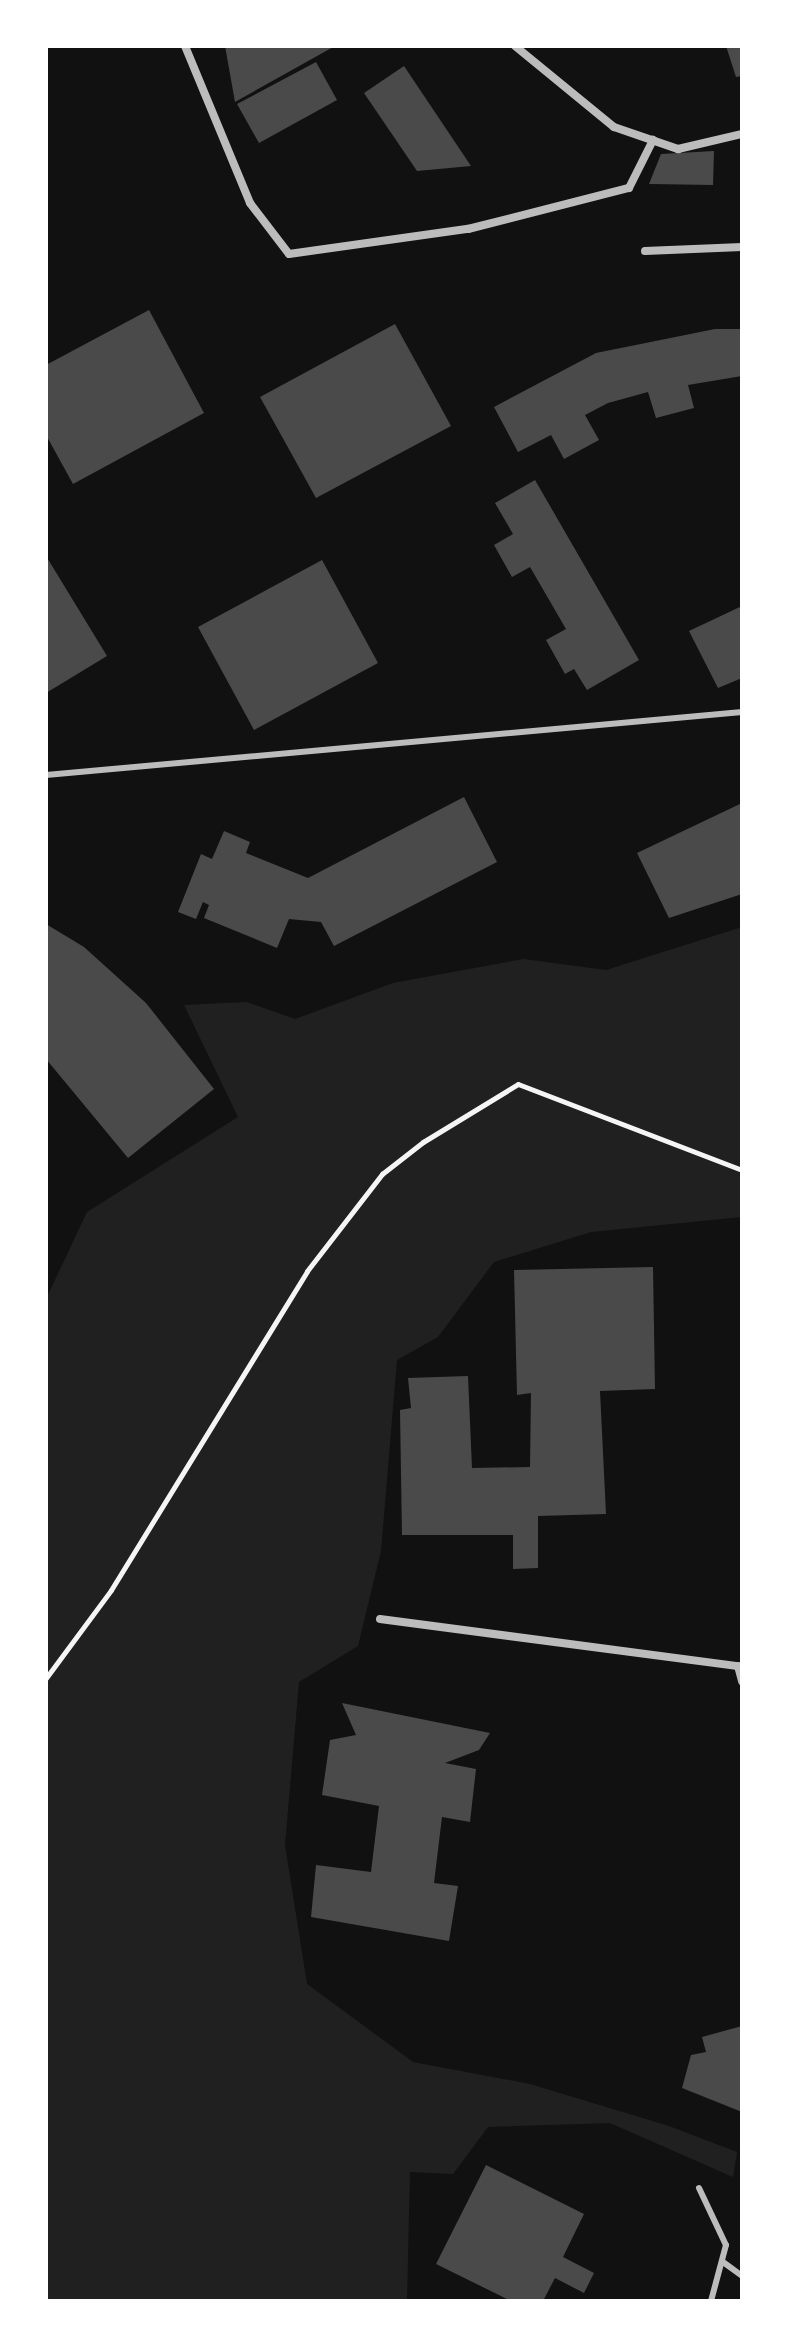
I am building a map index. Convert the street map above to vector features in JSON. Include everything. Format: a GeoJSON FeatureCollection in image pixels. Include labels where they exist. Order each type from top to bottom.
{"type":"FeatureCollection","features":[{"type":"Feature","properties":{"kind":"street"},"geometry":{"type":"LineString","coordinates":[[185,46],[250,203],[289,254],[468,229],[629,188],[653,140]]}},
{"type":"Feature","properties":{"kind":"street"},"geometry":{"type":"LineString","coordinates":[[515,46],[614,127],[678,149],[742,134]]}},
{"type":"Feature","properties":{"kind":"street"},"geometry":{"type":"LineString","coordinates":[[645,251],[742,247]]}},
{"type":"Feature","properties":{"kind":"street"},"geometry":{"type":"LineString","coordinates":[[380,1619],[738,1666],[742,1681]]}},
{"type":"Feature","properties":{"kind":"lane"},"geometry":{"type":"LineString","coordinates":[[46,775],[742,712]]}},
{"type":"Feature","properties":{"kind":"lane"},"geometry":{"type":"LineString","coordinates":[[699,2188],[717,2215],[723,2262],[711,2301]]}},
{"type":"Feature","properties":{"kind":"lane"},"geometry":{"type":"LineString","coordinates":[[723,2262],[742,2276]]}},
{"type":"Feature","properties":{"kind":"path"},"geometry":{"type":"LineString","coordinates":[[46,1678],[111,1590],[307,1271],[382,1174],[423,1142],[518,1084],[742,1170]]}},
{"type":"Feature","properties":{"kind":"shaded area"},"geometry":{"type":"Polygon","coordinates":[[[742,927],[742,1217],[591,1232],[494,1262],[438,1337],[397,1360],[381,1551],[358,1646],[299,1682],[285,1845],[307,1984],[413,2062],[530,2084],[669,2126],[737,2152],[733,2177],[610,2123],[488,2127],[453,2174],[410,2172],[407,2301],[46,2301],[46,1299],[87,1212],[238,1117],[184,1005],[247,1002],[295,1019],[393,983],[523,959],[606,970],[742,927]]]}},
{"type":"Feature","properties":{"kind":"building"},"geometry":{"type":"Polygon","coordinates":[[[225,46],[335,46],[235,102],[225,46]]]}},
{"type":"Feature","properties":{"kind":"building"},"geometry":{"type":"Polygon","coordinates":[[[726,46],[742,46],[742,76],[736,77],[726,46]]]}},
{"type":"Feature","properties":{"kind":"building"},"geometry":{"type":"Polygon","coordinates":[[[316,62],[337,100],[259,143],[237,104],[316,62]]]}},
{"type":"Feature","properties":{"kind":"building"},"geometry":{"type":"Polygon","coordinates":[[[404,66],[471,166],[417,171],[364,93],[404,66]]]}},
{"type":"Feature","properties":{"kind":"building"},"geometry":{"type":"Polygon","coordinates":[[[714,151],[713,185],[649,184],[661,154],[714,151]]]}},
{"type":"Feature","properties":{"kind":"building"},"geometry":{"type":"Polygon","coordinates":[[[149,310],[204,413],[73,484],[46,435],[46,365],[149,310]]]}},
{"type":"Feature","properties":{"kind":"building"},"geometry":{"type":"Polygon","coordinates":[[[395,324],[451,426],[316,498],[260,397],[395,324]]]}},
{"type":"Feature","properties":{"kind":"building"},"geometry":{"type":"Polygon","coordinates":[[[715,329],[742,329],[742,376],[688,385],[694,408],[656,418],[648,392],[608,403],[585,415],[599,440],[564,459],[551,435],[518,452],[494,407],[596,353],[715,329]]]}},
{"type":"Feature","properties":{"kind":"building"},"geometry":{"type":"Polygon","coordinates":[[[535,480],[639,660],[587,690],[574,669],[565,674],[546,640],[566,629],[530,567],[512,577],[494,545],[513,534],[495,503],[535,480]]]}},
{"type":"Feature","properties":{"kind":"building"},"geometry":{"type":"Polygon","coordinates":[[[46,556],[107,656],[46,693],[46,556]]]}},
{"type":"Feature","properties":{"kind":"building"},"geometry":{"type":"Polygon","coordinates":[[[322,560],[378,663],[254,730],[198,627],[322,560]]]}},
{"type":"Feature","properties":{"kind":"building"},"geometry":{"type":"Polygon","coordinates":[[[742,606],[742,678],[718,688],[689,631],[742,606]]]}},
{"type":"Feature","properties":{"kind":"building"},"geometry":{"type":"Polygon","coordinates":[[[464,797],[497,862],[334,946],[321,922],[289,919],[277,948],[204,918],[209,905],[203,902],[196,919],[178,912],[201,854],[212,859],[224,831],[250,842],[246,853],[308,878],[464,797]]]}},
{"type":"Feature","properties":{"kind":"building"},"geometry":{"type":"Polygon","coordinates":[[[742,803],[742,894],[669,918],[637,853],[742,803]]]}},
{"type":"Feature","properties":{"kind":"building"},"geometry":{"type":"Polygon","coordinates":[[[46,924],[84,947],[146,1003],[214,1089],[128,1158],[46,1059],[46,924]]]}},
{"type":"Feature","properties":{"kind":"building"},"geometry":{"type":"Polygon","coordinates":[[[653,1267],[655,1389],[600,1391],[606,1514],[538,1516],[538,1568],[513,1569],[513,1535],[402,1535],[400,1410],[411,1408],[408,1378],[468,1376],[472,1468],[530,1467],[531,1393],[517,1395],[514,1270],[653,1267]]]}},
{"type":"Feature","properties":{"kind":"building"},"geometry":{"type":"Polygon","coordinates":[[[342,1703],[490,1733],[479,1750],[445,1763],[476,1769],[470,1822],[442,1817],[434,1883],[458,1886],[449,1941],[311,1917],[316,1865],[371,1872],[379,1806],[322,1795],[330,1740],[356,1735],[342,1703]]]}},
{"type":"Feature","properties":{"kind":"building"},"geometry":{"type":"Polygon","coordinates":[[[742,2026],[742,2112],[682,2088],[691,2055],[706,2052],[702,2037],[742,2026]]]}},
{"type":"Feature","properties":{"kind":"building"},"geometry":{"type":"Polygon","coordinates":[[[486,2165],[584,2214],[563,2257],[594,2273],[584,2293],[555,2278],[543,2301],[511,2301],[436,2264],[486,2165]]]}}]}
